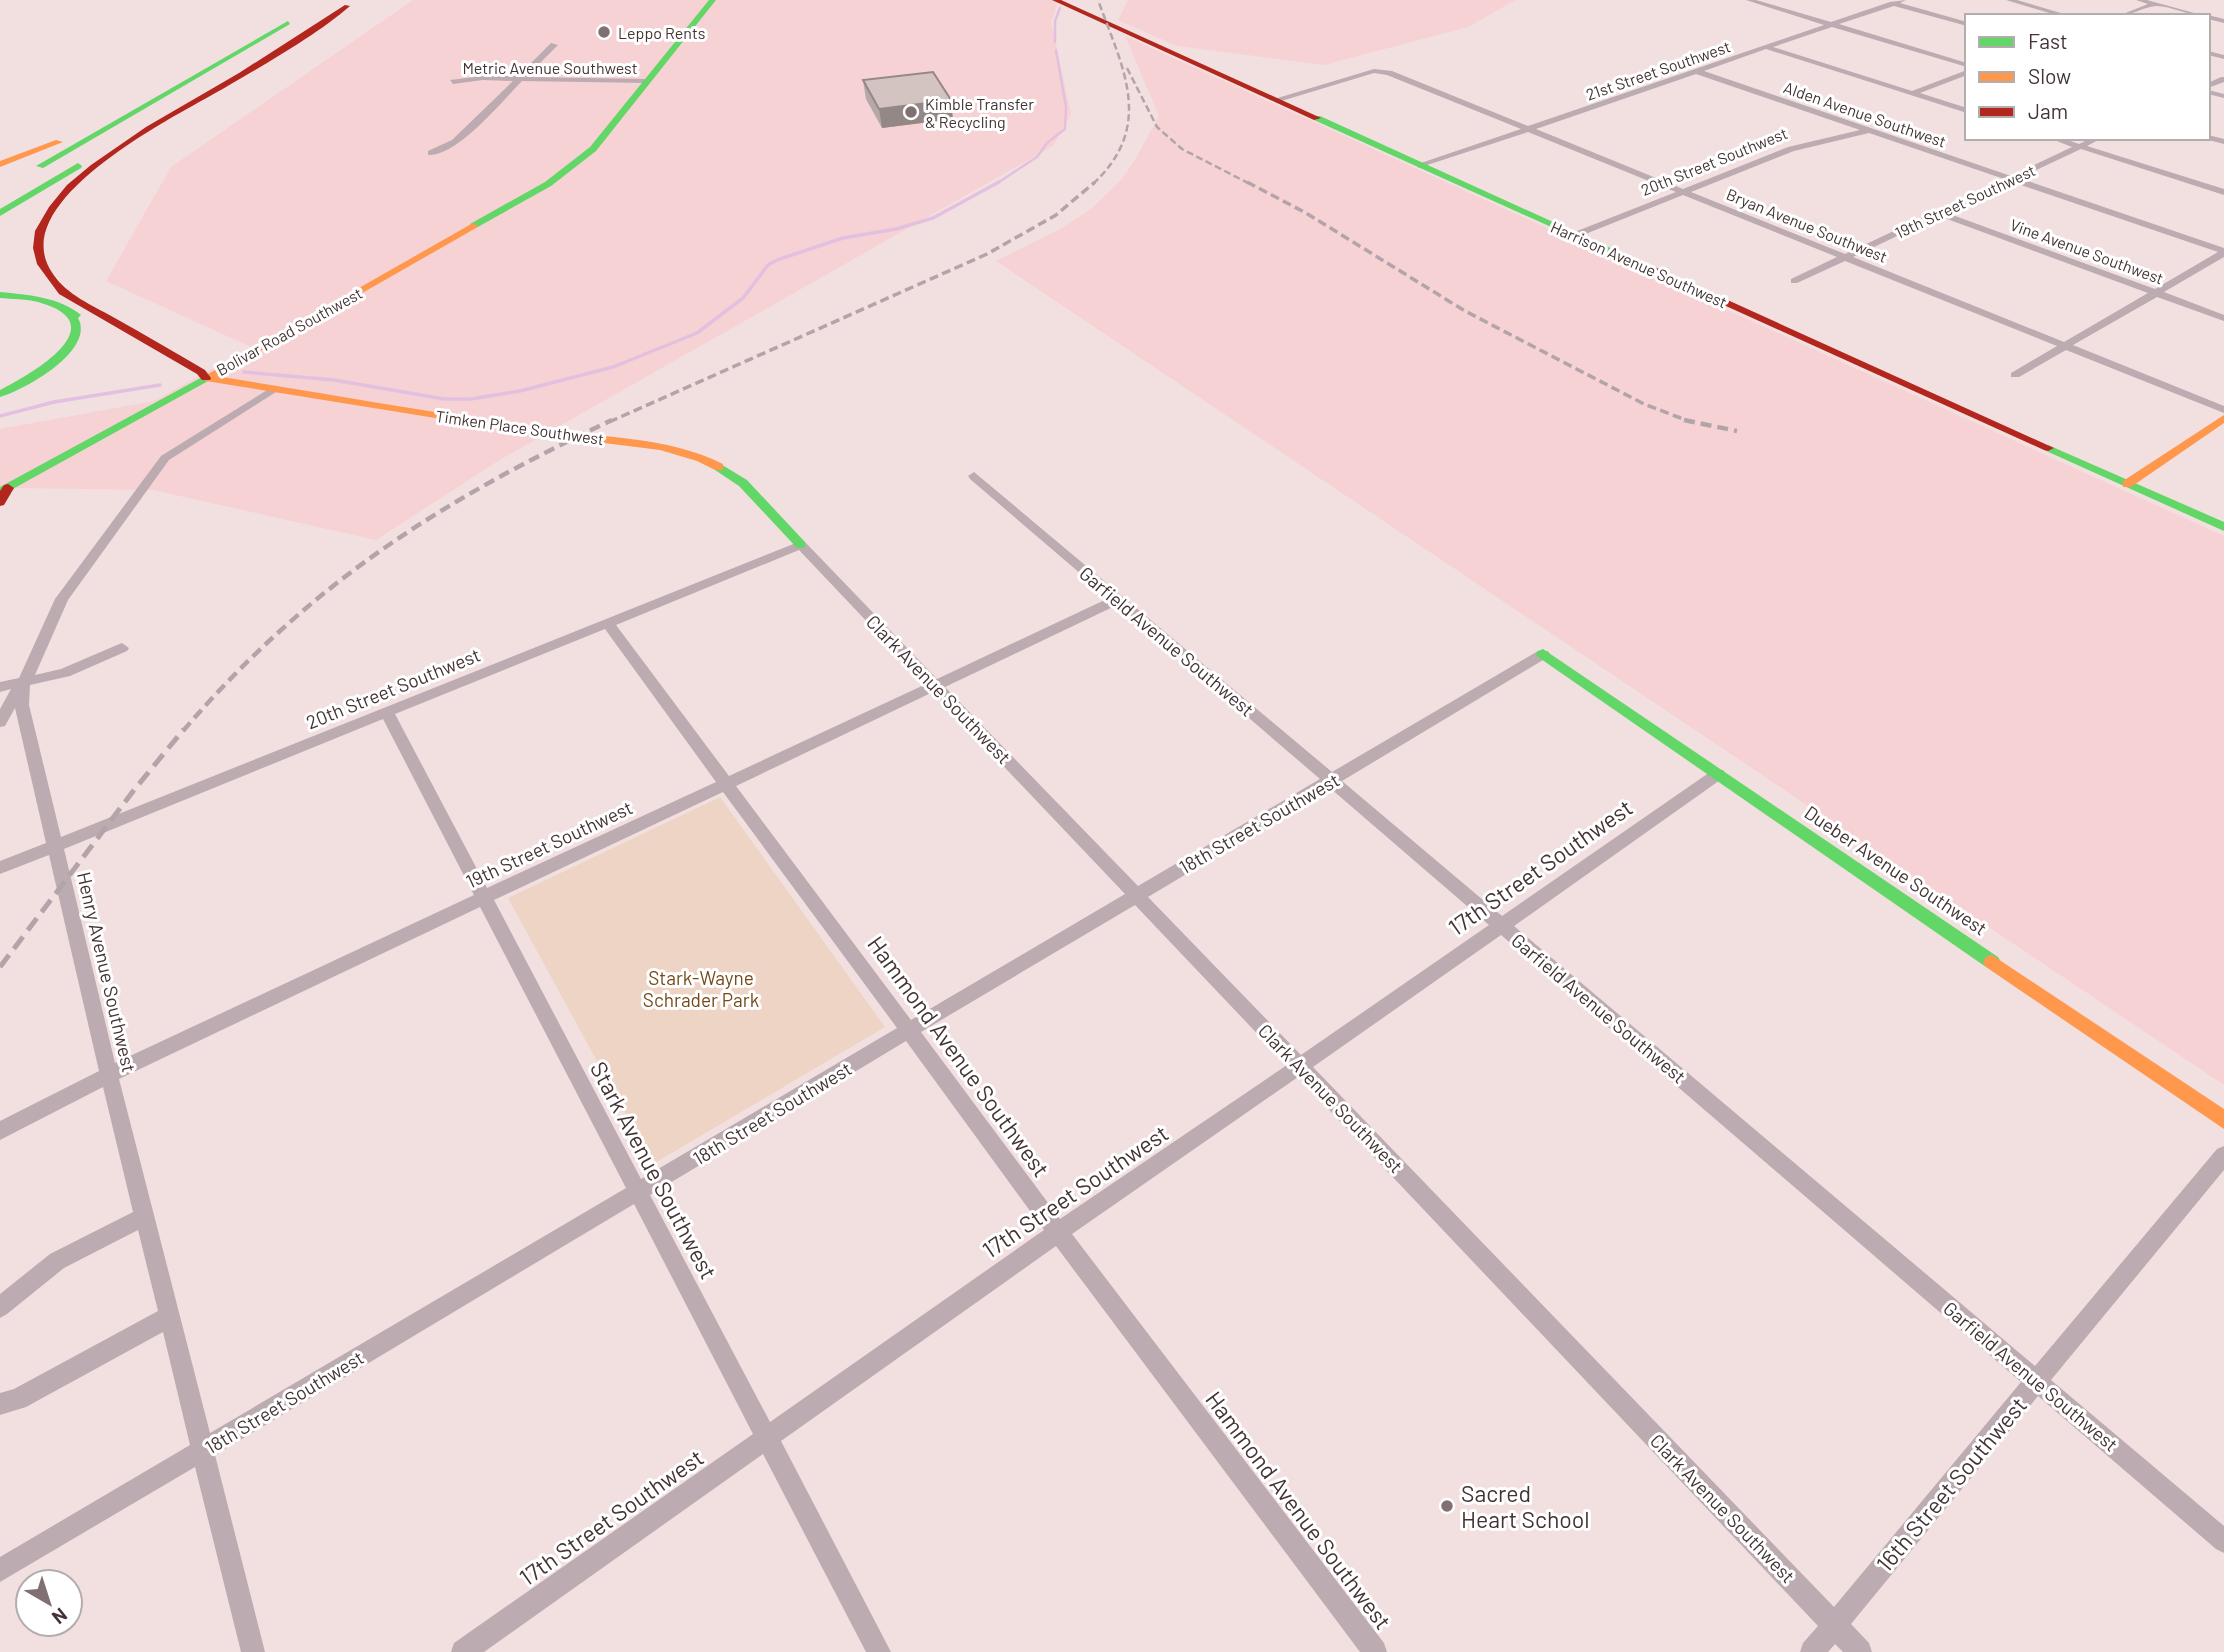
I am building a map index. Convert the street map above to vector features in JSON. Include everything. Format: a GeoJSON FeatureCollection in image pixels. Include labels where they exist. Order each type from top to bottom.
{"type":"FeatureCollection","features":[{"type":"Feature","properties":{"kind":"main road","name":"Bolivar Road Southwest"},"geometry":{"type":"LineString","coordinates":[[3,494],[569,171],[601,143],[713,0]]}},
{"type":"Feature","properties":{"kind":"main road","name":"Harrison Avenue Southwest"},"geometry":{"type":"LineString","coordinates":[[1055,0],[2224,527]]}},
{"type":"Feature","properties":{"kind":"main road"},"geometry":{"type":"LineString","coordinates":[[0,212],[352,3]]}},
{"type":"Feature","properties":{"kind":"main road"},"geometry":{"type":"LineString","coordinates":[[206,378],[201,372],[71,298],[55,285],[45,272],[38,253],[41,229],[60,199],[93,169],[352,3]]}},
{"type":"Feature","properties":{"kind":"main road"},"geometry":{"type":"LineString","coordinates":[[24,175],[306,12]]}},
{"type":"Feature","properties":{"kind":"main road"},"geometry":{"type":"LineString","coordinates":[[0,164],[109,119],[259,35],[286,24]]}},
{"type":"Feature","properties":{"kind":"main road","name":"Timken Place Southwest"},"geometry":{"type":"LineString","coordinates":[[0,295],[40,299],[67,309],[177,373],[549,433],[648,444],[709,461],[743,483],[801,545]]}},
{"type":"Feature","properties":{"kind":"main road"},"geometry":{"type":"LineString","coordinates":[[0,394],[47,367],[71,344],[78,326],[67,309]]}},
{"type":"Feature","properties":{"kind":"main road"},"geometry":{"type":"LineString","coordinates":[[2127,484],[2224,418]]}},
{"type":"Feature","properties":{"kind":"main road","name":"Dueber Avenue Southwest"},"geometry":{"type":"LineString","coordinates":[[1544,654],[2224,1120]]}},
{"type":"Feature","properties":{"kind":"street"},"geometry":{"type":"LineString","coordinates":[[1749,0],[1965,64]]}},
{"type":"Feature","properties":{"kind":"street"},"geometry":{"type":"LineString","coordinates":[[1881,0],[1965,23]]}},
{"type":"Feature","properties":{"kind":"street","name":"21st Street Southwest"},"geometry":{"type":"LineString","coordinates":[[1421,166],[1903,0]]}},
{"type":"Feature","properties":{"kind":"street"},"geometry":{"type":"LineString","coordinates":[[2009,0],[2061,14]]}},
{"type":"Feature","properties":{"kind":"street"},"geometry":{"type":"LineString","coordinates":[[2139,0],[2194,14]]}},
{"type":"Feature","properties":{"kind":"street"},"geometry":{"type":"LineString","coordinates":[[2127,14],[2172,0]]}},
{"type":"Feature","properties":{"kind":"street"},"geometry":{"type":"LineString","coordinates":[[431,153],[455,142],[554,45]]}},
{"type":"Feature","properties":{"kind":"street"},"geometry":{"type":"LineString","coordinates":[[1766,47],[1965,110]]}},
{"type":"Feature","properties":{"kind":"street"},"geometry":{"type":"LineString","coordinates":[[1275,100],[1379,71]]}},
{"type":"Feature","properties":{"kind":"street","name":"Bryan Avenue Southwest"},"geometry":{"type":"LineString","coordinates":[[1379,71],[2224,410]]}},
{"type":"Feature","properties":{"kind":"street","name":"Alden Avenue Southwest"},"geometry":{"type":"LineString","coordinates":[[1696,71],[2224,252]]}},
{"type":"Feature","properties":{"kind":"street"},"geometry":{"type":"LineString","coordinates":[[1911,93],[1965,73]]}},
{"type":"Feature","properties":{"kind":"street","name":"Metric Avenue Southwest"},"geometry":{"type":"LineString","coordinates":[[453,82],[482,78],[647,81]]}},
{"type":"Feature","properties":{"kind":"street","name":"20th Street Southwest"},"geometry":{"type":"LineString","coordinates":[[1575,235],[1802,145],[1869,130]]}},
{"type":"Feature","properties":{"kind":"street"},"geometry":{"type":"LineString","coordinates":[[2059,140],[2224,192]]}},
{"type":"Feature","properties":{"kind":"street","name":"19th Street Southwest"},"geometry":{"type":"LineString","coordinates":[[1794,281],[2094,140]]}},
{"type":"Feature","properties":{"kind":"street","name":"Vine Avenue Southwest"},"geometry":{"type":"LineString","coordinates":[[1939,213],[2224,318]]}},
{"type":"Feature","properties":{"kind":"street"},"geometry":{"type":"LineString","coordinates":[[2015,375],[2224,252]]}},
{"type":"Feature","properties":{"kind":"street"},"geometry":{"type":"LineString","coordinates":[[0,722],[62,599],[165,458],[271,390]]}},
{"type":"Feature","properties":{"kind":"street","name":"Garfield Avenue Southwest"},"geometry":{"type":"LineString","coordinates":[[974,476],[2224,1541]]}},
{"type":"Feature","properties":{"kind":"street","name":"20th Street Southwest"},"geometry":{"type":"LineString","coordinates":[[0,868],[801,545]]}},
{"type":"Feature","properties":{"kind":"street","name":"Clark Avenue Southwest"},"geometry":{"type":"LineString","coordinates":[[801,545],[1860,1652]]}},
{"type":"Feature","properties":{"kind":"street","name":"19th Street Southwest"},"geometry":{"type":"LineString","coordinates":[[0,1130],[109,1074],[1119,599]]}},
{"type":"Feature","properties":{"kind":"street","name":"Hammond Avenue Southwest"},"geometry":{"type":"LineString","coordinates":[[607,622],[1058,1232],[1375,1652]]}},
{"type":"Feature","properties":{"kind":"street"},"geometry":{"type":"LineString","coordinates":[[0,687],[75,670],[122,648]]}},
{"type":"Feature","properties":{"kind":"street","name":"18th Street Southwest"},"geometry":{"type":"LineString","coordinates":[[0,1570],[1544,654]]}},
{"type":"Feature","properties":{"kind":"street","name":"Henry Avenue Southwest"},"geometry":{"type":"LineString","coordinates":[[22,683],[22,705],[109,1074],[253,1652]]}},
{"type":"Feature","properties":{"kind":"street","name":"Stark Avenue Southwest"},"geometry":{"type":"LineString","coordinates":[[386,711],[878,1652]]}},
{"type":"Feature","properties":{"kind":"street","name":"17th Street Southwest"},"geometry":{"type":"LineString","coordinates":[[463,1652],[1058,1232],[1718,774]]}},
{"type":"Feature","properties":{"kind":"street","name":"16th Street Southwest"},"geometry":{"type":"LineString","coordinates":[[1812,1652],[2224,1155]]}},
{"type":"Feature","properties":{"kind":"street"},"geometry":{"type":"LineString","coordinates":[[0,1307],[57,1261],[145,1216]]}},
{"type":"Feature","properties":{"kind":"street"},"geometry":{"type":"LineString","coordinates":[[0,1404],[18,1399],[170,1315]]}},
{"type":"Feature","properties":{"kind":"shaded area"},"geometry":{"type":"Polygon","coordinates":[[[413,0],[1059,0],[1051,22],[1071,114],[1053,146],[498,461],[376,540],[153,490],[8,488],[0,492],[0,429],[154,401],[251,347],[106,281],[171,167],[413,0]]]}},
{"type":"Feature","properties":{"kind":"shaded area"},"geometry":{"type":"Polygon","coordinates":[[[1128,0],[1516,0],[1468,27],[1324,65],[1177,46],[1118,20],[1128,0]]]}},
{"type":"Feature","properties":{"kind":"shaded area"},"geometry":{"type":"Polygon","coordinates":[[[1125,36],[2224,536],[2224,1085],[996,261],[1060,229],[1091,209],[1122,179],[1136,158],[1159,116],[1125,36]]]}},
{"type":"Feature","properties":{"kind":"green space","name":"Stark-Wayne Schrader Park"},"geometry":{"type":"Polygon","coordinates":[[[720,797],[885,1027],[653,1164],[508,898],[720,797]]]}},
{"type":"Feature","properties":{"kind":"building"},"geometry":{"type":"Polygon","coordinates":[[[933,72],[951,100],[879,109],[863,80],[933,72]]]}},
{"type":"Feature","properties":{"kind":"waterway"},"geometry":{"type":"LineString","coordinates":[[1055,42],[1055,21],[1060,8]]}},
{"type":"Feature","properties":{"kind":"waterway"},"geometry":{"type":"LineString","coordinates":[[996,184],[1037,157],[1047,143],[1065,129],[1066,107],[1056,50]]}},
{"type":"Feature","properties":{"kind":"waterway"},"geometry":{"type":"LineString","coordinates":[[244,372],[334,380],[444,399],[471,399],[520,391],[613,367],[697,333],[743,298],[768,265],[777,260],[843,238],[896,229],[933,218],[999,182]]}},
{"type":"Feature","properties":{"kind":"waterway"},"geometry":{"type":"LineString","coordinates":[[0,416],[54,402],[160,385]]}},
{"type":"Feature","properties":{"kind":"railway"},"geometry":{"type":"LineString","coordinates":[[1094,183],[1112,162],[1124,140],[1129,118],[1124,72],[1098,0]]}},
{"type":"Feature","properties":{"kind":"railway"},"geometry":{"type":"LineString","coordinates":[[1127,68],[1157,127],[1182,149],[1250,184]]}},
{"type":"Feature","properties":{"kind":"railway"},"geometry":{"type":"LineString","coordinates":[[1247,182],[1306,213],[1465,311],[1644,404],[1688,421]]}},
{"type":"Feature","properties":{"kind":"railway"},"geometry":{"type":"LineString","coordinates":[[609,422],[987,254],[1056,215],[1094,183]]}},
{"type":"Feature","properties":{"kind":"railway"},"geometry":{"type":"LineString","coordinates":[[183,731],[230,679],[279,632],[328,590],[380,551],[490,482],[612,420]]}},
{"type":"Feature","properties":{"kind":"railway"},"geometry":{"type":"LineString","coordinates":[[1688,421],[1737,431]]}},
{"type":"Feature","properties":{"kind":"railway"},"geometry":{"type":"LineString","coordinates":[[0,967],[134,790],[184,729]]}},
{"type":"Feature","properties":{"kind":"traffic: fast"},"geometry":{"type":"LineString","coordinates":[[473,226],[548,184],[593,149],[713,0]]}},
{"type":"Feature","properties":{"kind":"traffic: fast"},"geometry":{"type":"LineString","coordinates":[[40,166],[288,23]]}},
{"type":"Feature","properties":{"kind":"traffic: fast"},"geometry":{"type":"LineString","coordinates":[[1317,118],[1634,261]]}},
{"type":"Feature","properties":{"kind":"traffic: fast"},"geometry":{"type":"LineString","coordinates":[[0,213],[78,166]]}},
{"type":"Feature","properties":{"kind":"traffic: fast"},"geometry":{"type":"LineString","coordinates":[[0,295],[40,299],[76,315]]}},
{"type":"Feature","properties":{"kind":"traffic: fast"},"geometry":{"type":"LineString","coordinates":[[0,394],[49,366],[70,346],[76,335],[76,323],[67,309]]}},
{"type":"Feature","properties":{"kind":"traffic: fast"},"geometry":{"type":"LineString","coordinates":[[0,492],[206,378]]}},
{"type":"Feature","properties":{"kind":"traffic: fast"},"geometry":{"type":"LineString","coordinates":[[2048,448],[2224,527]]}},
{"type":"Feature","properties":{"kind":"traffic: fast"},"geometry":{"type":"LineString","coordinates":[[719,467],[743,483],[801,545]]}},
{"type":"Feature","properties":{"kind":"traffic: fast"},"geometry":{"type":"LineString","coordinates":[[1543,654],[1992,962]]}},
{"type":"Feature","properties":{"kind":"traffic: slow"},"geometry":{"type":"LineString","coordinates":[[0,164],[59,142]]}},
{"type":"Feature","properties":{"kind":"traffic: slow"},"geometry":{"type":"LineString","coordinates":[[206,378],[473,226]]}},
{"type":"Feature","properties":{"kind":"traffic: slow"},"geometry":{"type":"LineString","coordinates":[[206,378],[548,433],[660,446],[702,458],[719,467]]}},
{"type":"Feature","properties":{"kind":"traffic: slow"},"geometry":{"type":"LineString","coordinates":[[2127,484],[2224,418]]}},
{"type":"Feature","properties":{"kind":"traffic: slow"},"geometry":{"type":"LineString","coordinates":[[1992,962],[2224,1120]]}},
{"type":"Feature","properties":{"kind":"traffic: jam"},"geometry":{"type":"LineString","coordinates":[[1055,0],[1317,118]]}},
{"type":"Feature","properties":{"kind":"traffic: jam"},"geometry":{"type":"LineString","coordinates":[[206,378],[201,372],[63,292],[51,279],[39,257],[40,231],[52,209],[70,187],[121,147],[241,75],[347,6]]}},
{"type":"Feature","properties":{"kind":"traffic: jam"},"geometry":{"type":"LineString","coordinates":[[1634,261],[2048,448]]}},
{"type":"Feature","properties":{"kind":"traffic: jam"},"geometry":{"type":"LineString","coordinates":[[0,502],[8,488]]}},
{"type":"Feature","properties":{"kind":"place","name":"Leppo Rents"},"geometry":{"type":"Point","coordinates":[604,32]}},
{"type":"Feature","properties":{"kind":"place","name":"Kimble Transfer & Recycling"},"geometry":{"type":"Point","coordinates":[911,112]}},
{"type":"Feature","properties":{"kind":"place","name":"Sacred Heart School"},"geometry":{"type":"Point","coordinates":[1447,1506]}}]}
